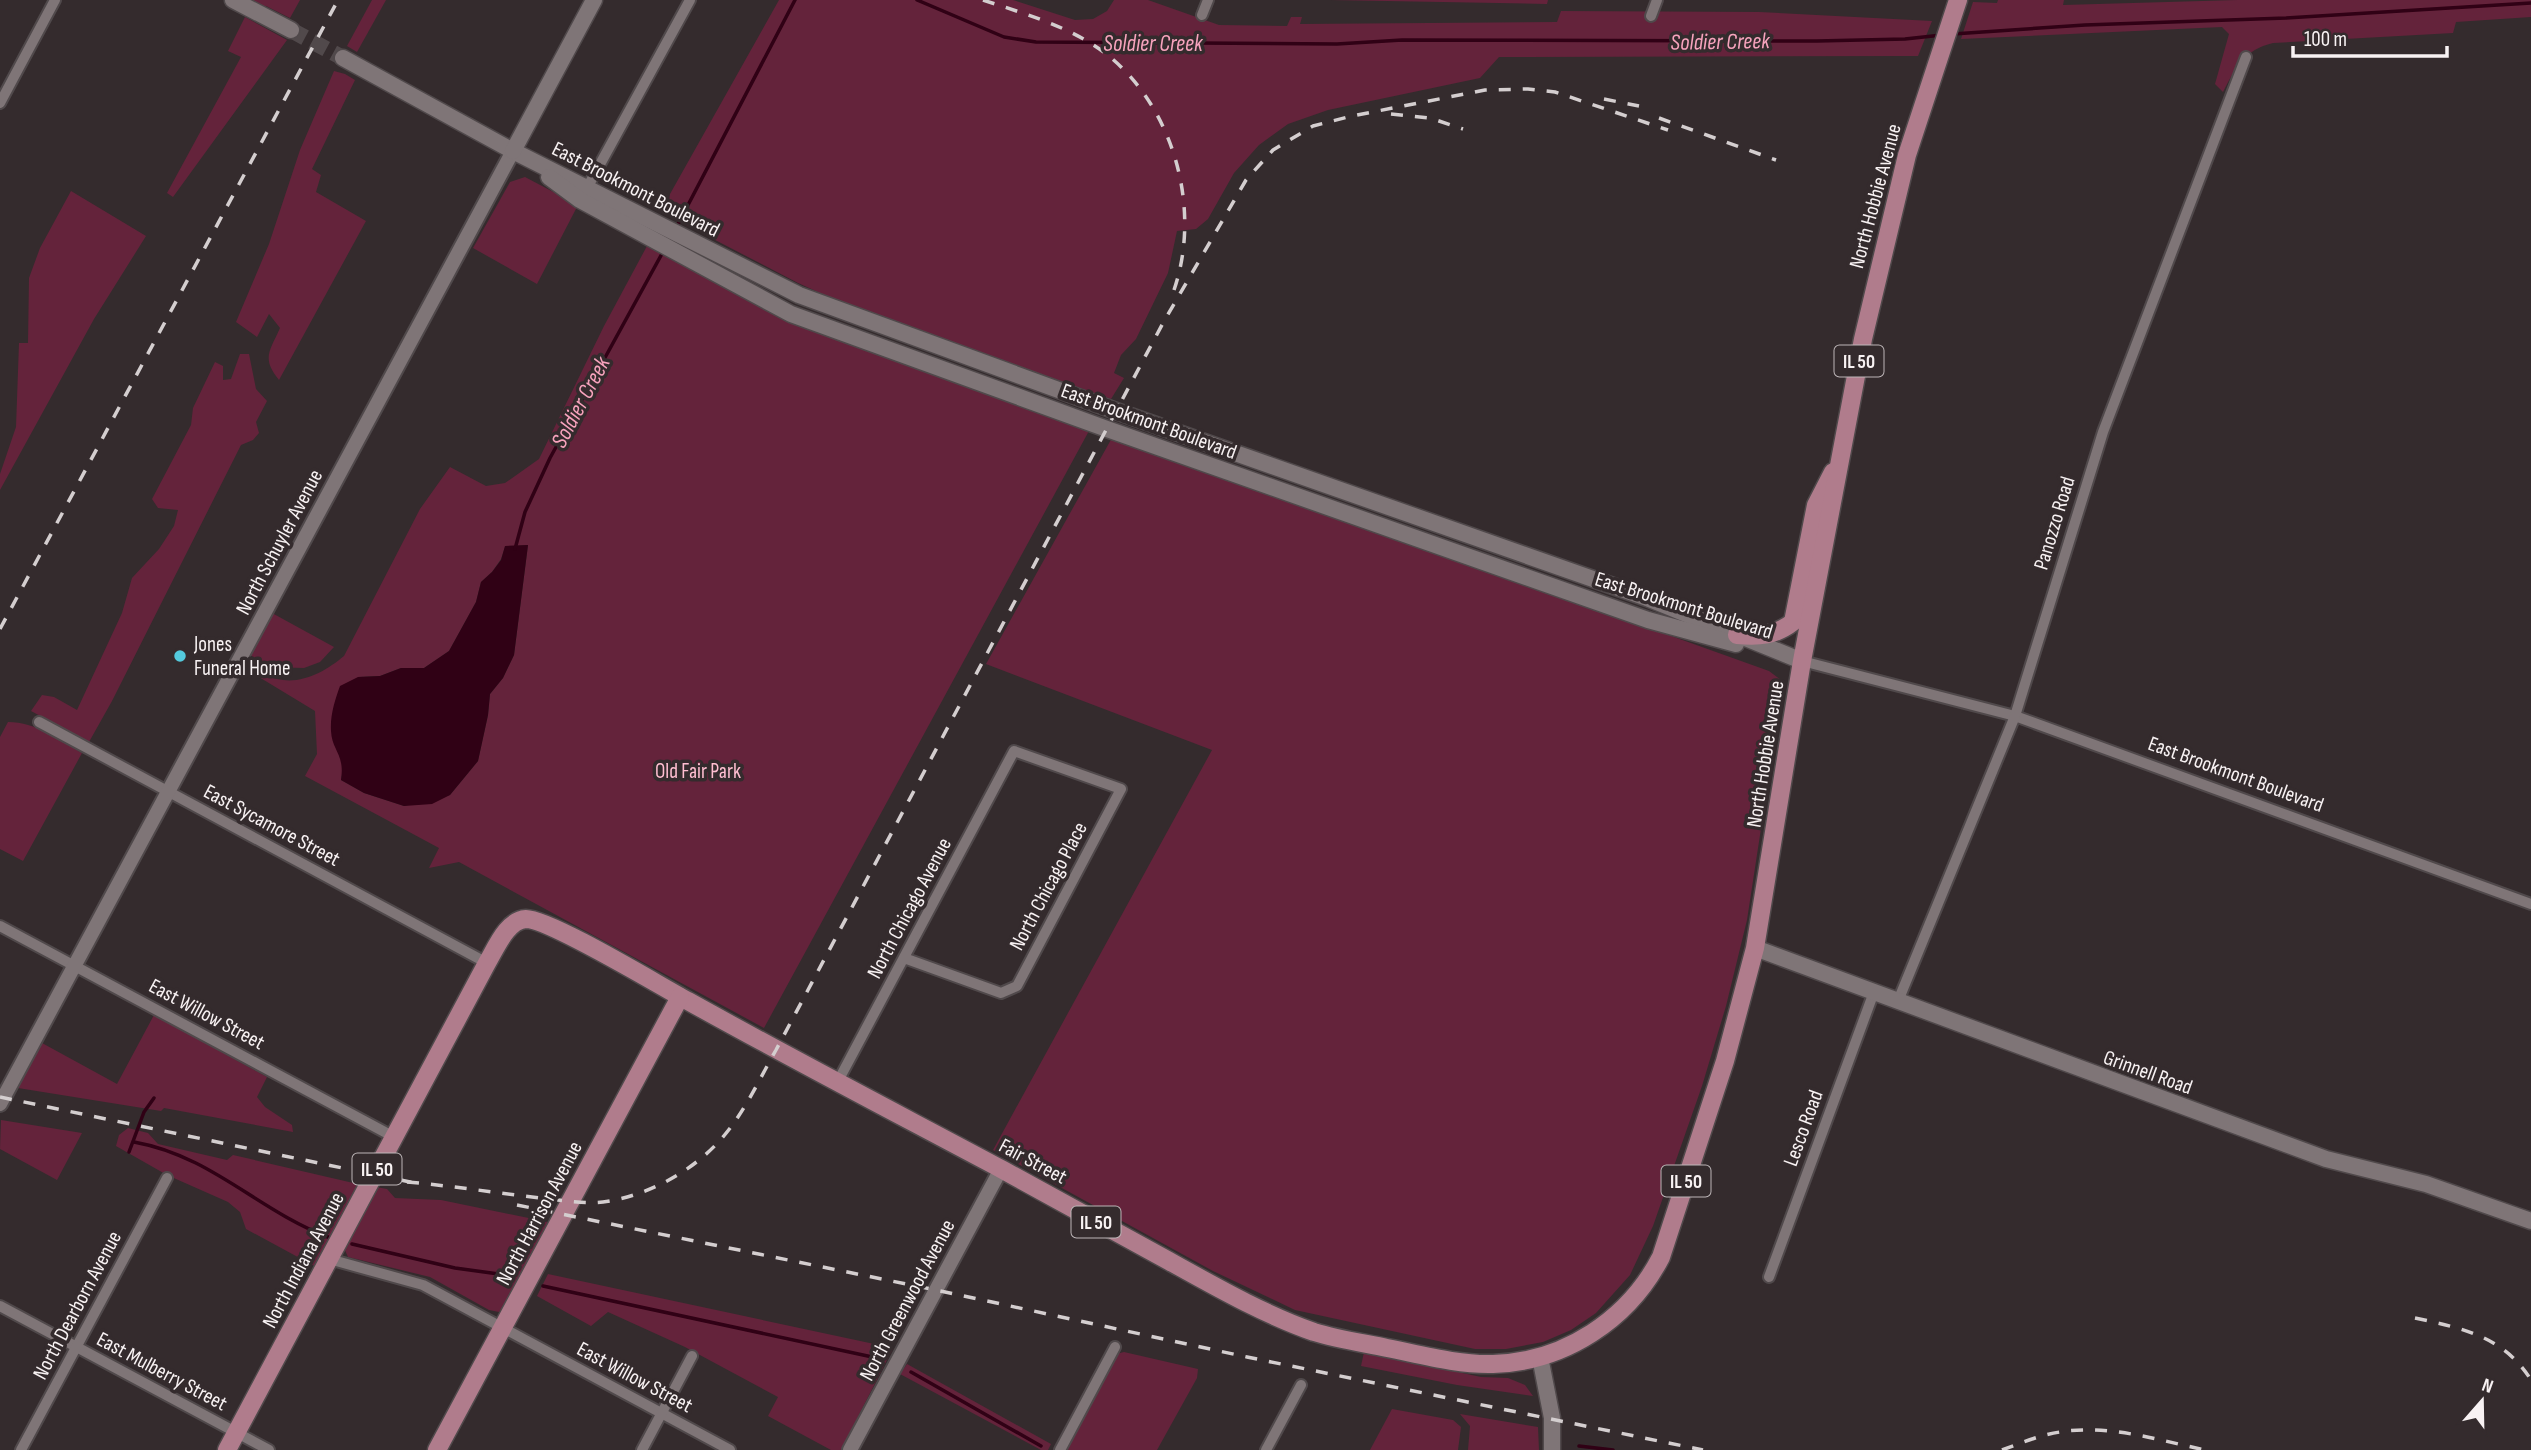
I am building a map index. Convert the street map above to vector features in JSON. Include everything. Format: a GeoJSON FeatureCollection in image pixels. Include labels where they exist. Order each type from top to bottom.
{"type":"FeatureCollection","features":[{"type":"Feature","properties":{"kind":"main road"},"geometry":{"type":"LineString","coordinates":[[233,0],[290,30]]}},
{"type":"Feature","properties":{"kind":"main road","name":"North Schuyler Avenue"},"geometry":{"type":"LineString","coordinates":[[513,150],[594,0]]}},
{"type":"Feature","properties":{"kind":"main road","name":"North Hobbie Avenue"},"geometry":{"type":"LineString","coordinates":[[1539,1357],[1566,1347],[1611,1320],[1629,1306],[1652,1275],[1668,1237],[1726,1061],[1755,948],[1802,661],[1863,339],[1907,155],[1957,2]]}},
{"type":"Feature","properties":{"kind":"main road","name":"East Brookmont Boulevard"},"geometry":{"type":"LineString","coordinates":[[343,58],[587,188],[658,232],[676,252],[791,314],[1648,620],[1802,661]]}},
{"type":"Feature","properties":{"kind":"main road","name":"East Brookmont Boulevard"},"geometry":{"type":"LineString","coordinates":[[513,150],[580,200],[658,232],[684,237],[799,295],[1116,411],[1647,598],[1802,661]]}},
{"type":"Feature","properties":{"kind":"main road"},"geometry":{"type":"LineString","coordinates":[[1737,635],[1763,636],[1793,622],[1816,505],[1840,460]]}},
{"type":"Feature","properties":{"kind":"main road","name":"North Indiana Avenue"},"geometry":{"type":"LineString","coordinates":[[227,1450],[487,962],[508,929],[518,920],[530,919]]}},
{"type":"Feature","properties":{"kind":"main road","name":"Fair Street"},"geometry":{"type":"LineString","coordinates":[[530,919],[554,928],[1238,1299],[1316,1332],[1439,1359],[1494,1364],[1539,1357]]}},
{"type":"Feature","properties":{"kind":"main road","name":"Grinnell Road"},"geometry":{"type":"LineString","coordinates":[[1755,948],[2326,1159],[2426,1184],[2531,1221]]}},
{"type":"Feature","properties":{"kind":"main road","name":"North Harrison Avenue"},"geometry":{"type":"LineString","coordinates":[[437,1450],[680,997]]}},
{"type":"Feature","properties":{"kind":"main road"},"geometry":{"type":"LineString","coordinates":[[1539,1357],[1552,1418],[1552,1450]]}},
{"type":"Feature","properties":{"kind":"street"},"geometry":{"type":"LineString","coordinates":[[0,103],[55,0]]}},
{"type":"Feature","properties":{"kind":"street"},"geometry":{"type":"LineString","coordinates":[[587,188],[690,0]]}},
{"type":"Feature","properties":{"kind":"street"},"geometry":{"type":"LineString","coordinates":[[1202,15],[1208,0]]}},
{"type":"Feature","properties":{"kind":"street"},"geometry":{"type":"LineString","coordinates":[[1651,16],[1657,0]]}},
{"type":"Feature","properties":{"kind":"street","name":"Panozzo Road"},"geometry":{"type":"LineString","coordinates":[[1898,1001],[2015,716],[2103,432],[2246,57]]}},
{"type":"Feature","properties":{"kind":"street","name":"North Schuyler Avenue"},"geometry":{"type":"LineString","coordinates":[[0,1104],[513,150]]}},
{"type":"Feature","properties":{"kind":"street","name":"East Brookmont Boulevard"},"geometry":{"type":"LineString","coordinates":[[1802,661],[2015,716],[2531,904]]}},
{"type":"Feature","properties":{"kind":"street","name":"East Sycamore Street"},"geometry":{"type":"LineString","coordinates":[[39,722],[487,962]]}},
{"type":"Feature","properties":{"kind":"street","name":"North Chicago Avenue"},"geometry":{"type":"LineString","coordinates":[[837,1083],[1014,751],[1121,789]]}},
{"type":"Feature","properties":{"kind":"street","name":"North Chicago Place"},"geometry":{"type":"LineString","coordinates":[[904,958],[1001,993],[1017,986],[1121,789]]}},
{"type":"Feature","properties":{"kind":"street","name":"East Willow Street"},"geometry":{"type":"LineString","coordinates":[[0,926],[394,1137]]}},
{"type":"Feature","properties":{"kind":"street","name":"Lesco Road"},"geometry":{"type":"LineString","coordinates":[[1769,1277],[1874,992]]}},
{"type":"Feature","properties":{"kind":"street","name":"North Greenwood Avenue"},"geometry":{"type":"LineString","coordinates":[[850,1450],[1001,1169]]}},
{"type":"Feature","properties":{"kind":"street","name":"North Dearborn Avenue"},"geometry":{"type":"LineString","coordinates":[[21,1450],[167,1178]]}},
{"type":"Feature","properties":{"kind":"street","name":"East Willow Street"},"geometry":{"type":"LineString","coordinates":[[329,1259],[423,1286],[730,1450]]}},
{"type":"Feature","properties":{"kind":"street","name":"East Mulberry Street"},"geometry":{"type":"LineString","coordinates":[[0,1306],[269,1450]]}},
{"type":"Feature","properties":{"kind":"street"},"geometry":{"type":"LineString","coordinates":[[1060,1450],[1115,1347]]}},
{"type":"Feature","properties":{"kind":"street"},"geometry":{"type":"LineString","coordinates":[[642,1450],[692,1356]]}},
{"type":"Feature","properties":{"kind":"street"},"geometry":{"type":"LineString","coordinates":[[1266,1450],[1301,1385]]}},
{"type":"Feature","properties":{"kind":"green space"},"geometry":{"type":"Polygon","coordinates":[[[245,0],[300,0],[290,18],[266,6],[264,9],[245,0]]]}},
{"type":"Feature","properties":{"kind":"green space"},"geometry":{"type":"Polygon","coordinates":[[[372,0],[386,0],[357,52],[347,46],[372,0]]]}},
{"type":"Feature","properties":{"kind":"green space"},"geometry":{"type":"Polygon","coordinates":[[[779,0],[1013,0],[1075,20],[1093,19],[1107,11],[1114,0],[1148,0],[1219,25],[1287,26],[1291,17],[1302,17],[1300,24],[1557,22],[1561,11],[1759,12],[1932,21],[1918,56],[1499,57],[1480,78],[1328,110],[1288,124],[1259,145],[1234,173],[1208,219],[1196,229],[1177,231],[1168,273],[1136,339],[1121,355],[1114,373],[1124,378],[1111,399],[840,302],[667,215],[670,194],[779,0]]]}},
{"type":"Feature","properties":{"kind":"green space"},"geometry":{"type":"Polygon","coordinates":[[[1330,0],[1548,0],[1547,4],[1330,0]]]}},
{"type":"Feature","properties":{"kind":"green space"},"geometry":{"type":"Polygon","coordinates":[[[1998,0],[2064,0],[2063,5],[2237,0],[2531,0],[2531,17],[2456,22],[2453,33],[2273,43],[2248,55],[2237,67],[2223,92],[2215,84],[2229,34],[2222,27],[1961,39],[1973,2],[1997,3],[1998,0]]]}},
{"type":"Feature","properties":{"kind":"green space"},"geometry":{"type":"Polygon","coordinates":[[[245,17],[287,40],[173,197],[167,193],[241,57],[228,51],[245,17]]]}},
{"type":"Feature","properties":{"kind":"green space"},"geometry":{"type":"Polygon","coordinates":[[[334,71],[355,80],[312,169],[321,175],[316,192],[366,221],[279,380],[270,366],[269,354],[280,328],[269,314],[257,337],[236,322],[269,244],[300,150],[334,71]]]}},
{"type":"Feature","properties":{"kind":"green space"},"geometry":{"type":"Polygon","coordinates":[[[525,177],[578,205],[537,284],[473,248],[510,182],[525,177]]]}},
{"type":"Feature","properties":{"kind":"green space"},"geometry":{"type":"Polygon","coordinates":[[[71,191],[146,236],[94,319],[0,490],[0,474],[16,427],[19,343],[28,343],[29,278],[40,248],[71,191]]]}},
{"type":"Feature","properties":{"kind":"green space","name":"Old Fair Park"},"geometry":{"type":"Polygon","coordinates":[[[647,246],[784,316],[1090,429],[764,1028],[459,862],[429,868],[439,848],[305,776],[317,754],[315,711],[244,668],[247,665],[273,678],[295,680],[321,671],[344,656],[420,509],[450,467],[486,486],[505,483],[539,459],[604,326],[647,246]],[[528,545],[505,547],[501,559],[481,582],[476,602],[449,651],[424,668],[401,668],[380,676],[358,677],[341,780],[364,793],[404,806],[450,795],[478,761],[490,694],[503,678],[514,655],[528,545]]]}},
{"type":"Feature","properties":{"kind":"green space"},"geometry":{"type":"Polygon","coordinates":[[[240,354],[249,354],[256,389],[267,401],[256,422],[259,433],[253,440],[241,445],[89,742],[31,711],[42,695],[54,697],[77,710],[122,613],[132,578],[159,549],[174,526],[178,510],[158,508],[152,499],[191,425],[193,408],[215,362],[223,366],[223,380],[231,379],[240,354]]]}},
{"type":"Feature","properties":{"kind":"green space"},"geometry":{"type":"Polygon","coordinates":[[[1113,436],[1769,671],[1781,680],[1781,698],[1747,920],[1726,1006],[1702,1086],[1653,1226],[1630,1275],[1596,1313],[1571,1330],[1543,1342],[1506,1349],[1475,1349],[1295,1310],[1213,1271],[993,1150],[1212,750],[986,664],[1113,436]]]}},
{"type":"Feature","properties":{"kind":"green space"},"geometry":{"type":"Polygon","coordinates":[[[272,613],[334,647],[320,662],[304,668],[269,667],[250,655],[272,613]]]}},
{"type":"Feature","properties":{"kind":"green space"},"geometry":{"type":"Polygon","coordinates":[[[8,722],[38,728],[82,753],[23,861],[0,849],[0,737],[8,722]]]}},
{"type":"Feature","properties":{"kind":"green space"},"geometry":{"type":"Polygon","coordinates":[[[154,1015],[267,1077],[257,1097],[265,1107],[292,1125],[293,1132],[164,1108],[161,1111],[18,1088],[42,1043],[117,1084],[154,1015]]]}},
{"type":"Feature","properties":{"kind":"green space"},"geometry":{"type":"Polygon","coordinates":[[[1,1120],[82,1133],[57,1180],[0,1149],[1,1120]]]}},
{"type":"Feature","properties":{"kind":"green space"},"geometry":{"type":"Polygon","coordinates":[[[128,1128],[148,1133],[158,1144],[227,1160],[233,1155],[362,1185],[318,1268],[246,1229],[240,1212],[228,1202],[167,1175],[116,1146],[119,1135],[128,1128]]]}},
{"type":"Feature","properties":{"kind":"green space"},"geometry":{"type":"Polygon","coordinates":[[[376,1187],[387,1189],[395,1198],[441,1200],[548,1222],[503,1308],[499,1312],[489,1310],[430,1277],[348,1257],[344,1248],[376,1187]]]}},
{"type":"Feature","properties":{"kind":"green space"},"geometry":{"type":"Polygon","coordinates":[[[548,1274],[893,1348],[841,1450],[831,1450],[768,1416],[778,1397],[685,1347],[608,1312],[591,1326],[537,1296],[548,1274]]]}},
{"type":"Feature","properties":{"kind":"green space"},"geometry":{"type":"Polygon","coordinates":[[[1124,1352],[1198,1369],[1197,1378],[1157,1450],[1064,1450],[1116,1354],[1124,1352]]]}},
{"type":"Feature","properties":{"kind":"green space"},"geometry":{"type":"Polygon","coordinates":[[[1364,1352],[1481,1377],[1508,1378],[1525,1385],[1533,1396],[1457,1385],[1361,1366],[1364,1352]]]}},
{"type":"Feature","properties":{"kind":"green space"},"geometry":{"type":"Polygon","coordinates":[[[907,1364],[1051,1444],[1048,1450],[1041,1450],[900,1374],[907,1364]]]}},
{"type":"Feature","properties":{"kind":"green space"},"geometry":{"type":"Polygon","coordinates":[[[1392,1409],[1453,1420],[1461,1427],[1458,1450],[1370,1450],[1392,1409]]]}},
{"type":"Feature","properties":{"kind":"green space"},"geometry":{"type":"Polygon","coordinates":[[[1460,1414],[1538,1427],[1539,1450],[1468,1450],[1470,1426],[1460,1414]]]}},
{"type":"Feature","properties":{"kind":"shaded area"},"geometry":{"type":"Polygon","coordinates":[[[528,545],[514,655],[503,678],[490,694],[478,761],[450,795],[432,804],[404,806],[364,793],[341,780],[340,758],[332,738],[331,725],[340,686],[358,677],[380,676],[401,668],[424,668],[449,651],[476,602],[481,582],[501,560],[505,546],[528,545]]]}},
{"type":"Feature","properties":{"kind":"waterway","name":"Soldier Creek"},"geometry":{"type":"LineString","coordinates":[[676,228],[795,0]]}},
{"type":"Feature","properties":{"kind":"waterway","name":"Soldier Creek"},"geometry":{"type":"LineString","coordinates":[[917,0],[1004,37],[1036,42],[1337,44],[1402,40],[1817,41],[1905,39],[1942,35]]}},
{"type":"Feature","properties":{"kind":"waterway","name":"Soldier Creek"},"geometry":{"type":"LineString","coordinates":[[1953,34],[2531,3]]}},
{"type":"Feature","properties":{"kind":"waterway","name":"Soldier Creek"},"geometry":{"type":"LineString","coordinates":[[515,549],[525,512],[550,458],[664,250]]}},
{"type":"Feature","properties":{"kind":"waterway","name":"Soldier Creek"},"geometry":{"type":"LineString","coordinates":[[129,1152],[144,1112],[154,1098]]}},
{"type":"Feature","properties":{"kind":"waterway"},"geometry":{"type":"LineString","coordinates":[[134,1142],[187,1159],[302,1226],[328,1237]]}},
{"type":"Feature","properties":{"kind":"waterway"},"geometry":{"type":"LineString","coordinates":[[352,1244],[455,1268],[506,1275]]}},
{"type":"Feature","properties":{"kind":"waterway"},"geometry":{"type":"LineString","coordinates":[[543,1286],[877,1358]]}},
{"type":"Feature","properties":{"kind":"waterway"},"geometry":{"type":"LineString","coordinates":[[911,1372],[1041,1446]]}},
{"type":"Feature","properties":{"kind":"waterway"},"geometry":{"type":"LineString","coordinates":[[1579,1446],[1613,1450]]}},
{"type":"Feature","properties":{"kind":"tunnel"},"geometry":{"type":"LineString","coordinates":[[291,30],[343,58]]}},
{"type":"Feature","properties":{"kind":"railway"},"geometry":{"type":"LineString","coordinates":[[0,629],[338,0]]}},
{"type":"Feature","properties":{"kind":"railway"},"geometry":{"type":"LineString","coordinates":[[983,0],[1077,35],[1105,53],[1129,75],[1149,101],[1165,130],[1183,193],[1185,226],[1182,259],[1174,290]]}},
{"type":"Feature","properties":{"kind":"railway"},"geometry":{"type":"LineString","coordinates":[[407,1182],[570,1201],[603,1202],[638,1194],[671,1179],[702,1158],[727,1132],[776,1050],[1163,323],[1246,180],[1273,150],[1313,126],[1485,90],[1528,89],[1555,92],[1668,130]]}},
{"type":"Feature","properties":{"kind":"railway"},"geometry":{"type":"LineString","coordinates":[[1604,99],[1639,106]]}},
{"type":"Feature","properties":{"kind":"railway"},"geometry":{"type":"LineString","coordinates":[[1391,114],[1430,118],[1463,129]]}},
{"type":"Feature","properties":{"kind":"railway"},"geometry":{"type":"LineString","coordinates":[[1659,118],[1776,160]]}},
{"type":"Feature","properties":{"kind":"railway"},"geometry":{"type":"LineString","coordinates":[[0,1097],[415,1183]]}},
{"type":"Feature","properties":{"kind":"railway"},"geometry":{"type":"LineString","coordinates":[[517,1205],[1703,1450]]}},
{"type":"Feature","properties":{"kind":"railway"},"geometry":{"type":"LineString","coordinates":[[2415,1318],[2465,1330],[2495,1344],[2508,1353],[2531,1380]]}},
{"type":"Feature","properties":{"kind":"railway"},"geometry":{"type":"LineString","coordinates":[[2002,1450],[2053,1433],[2078,1430],[2133,1434],[2205,1450]]}},
{"type":"Feature","properties":{"kind":"place","name":"Jones Funeral Home"},"geometry":{"type":"Point","coordinates":[180,656]}}]}
